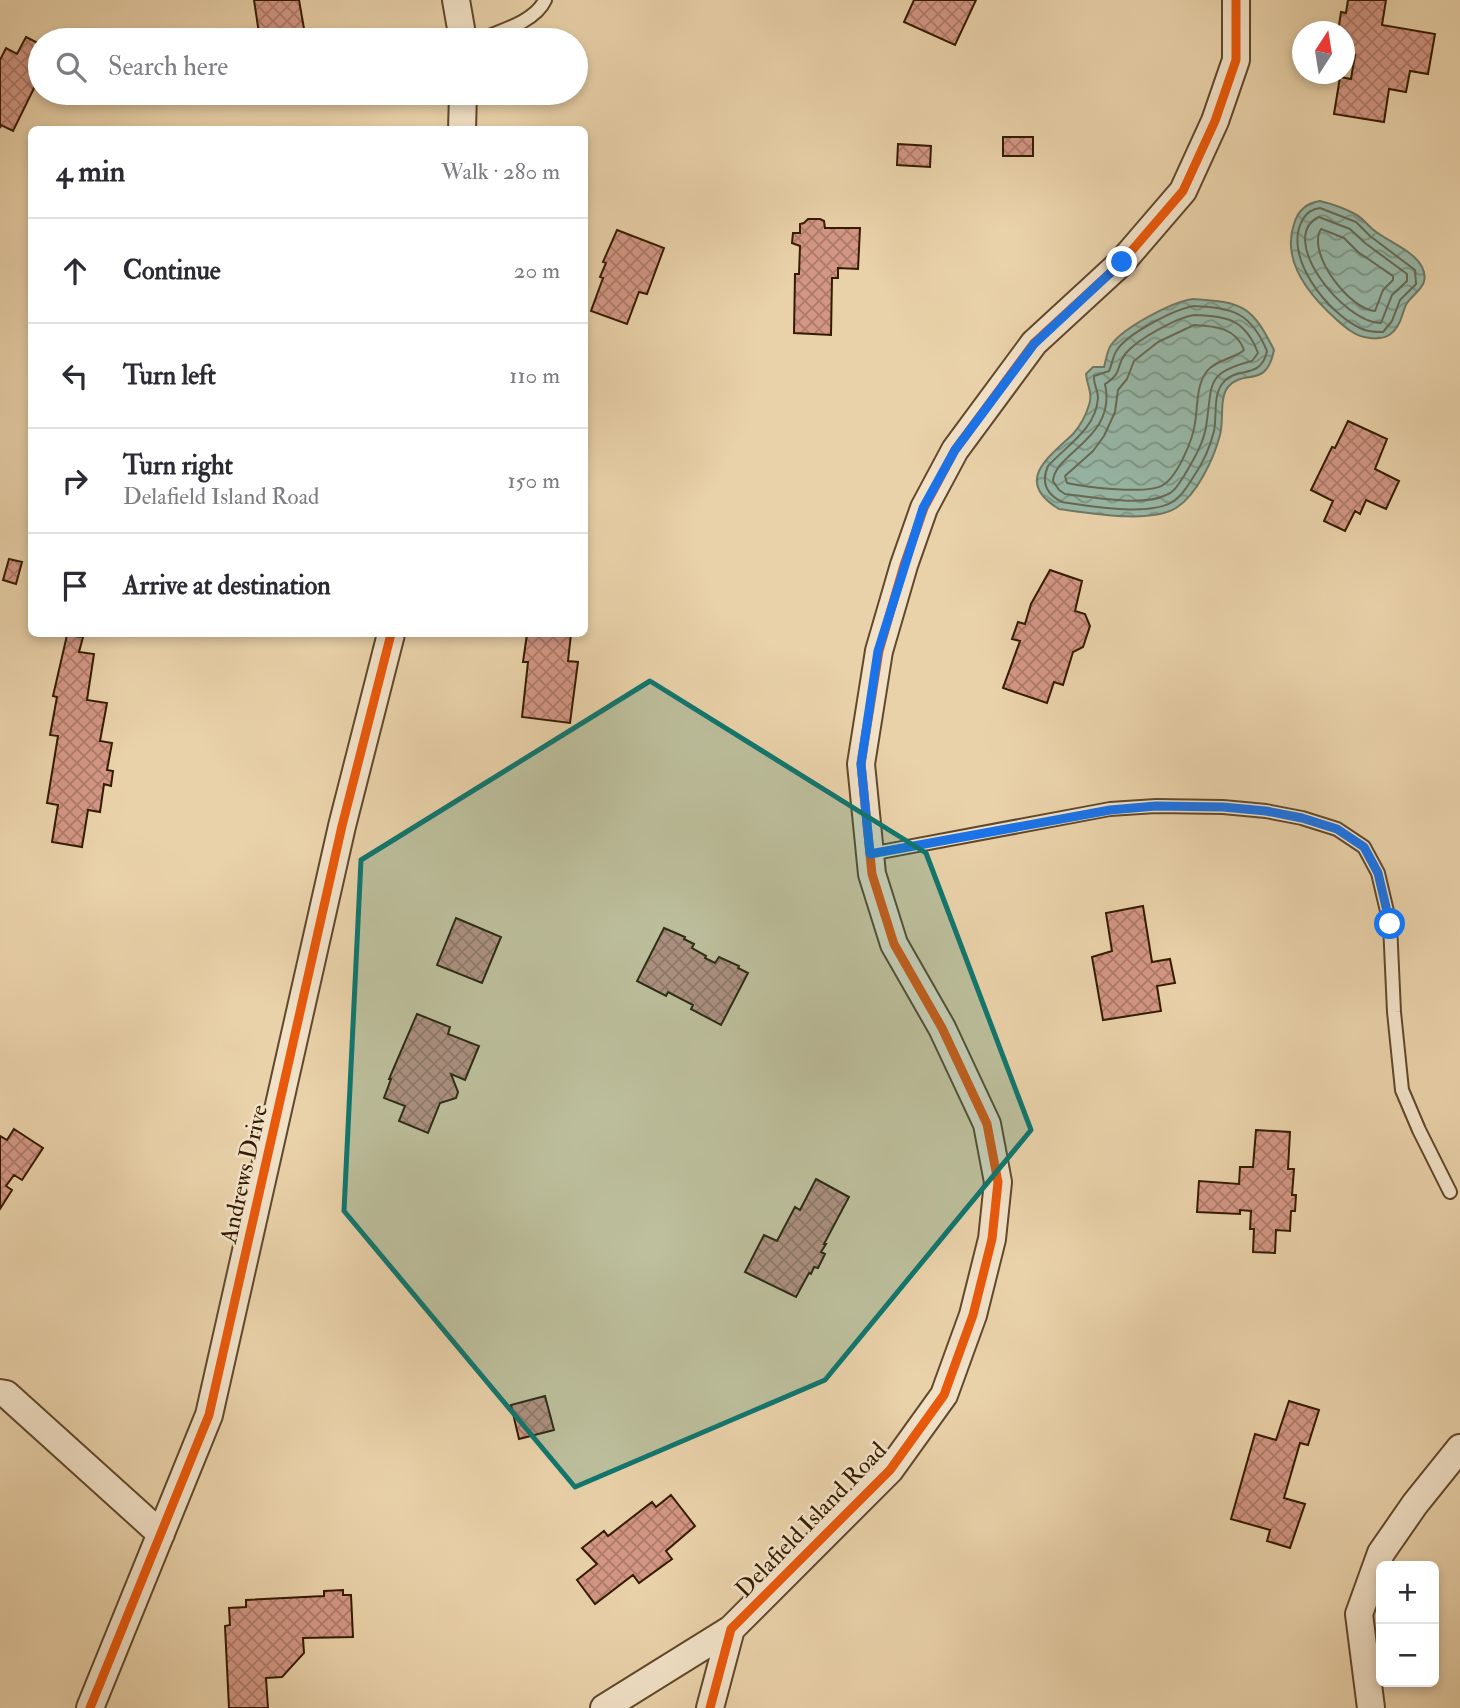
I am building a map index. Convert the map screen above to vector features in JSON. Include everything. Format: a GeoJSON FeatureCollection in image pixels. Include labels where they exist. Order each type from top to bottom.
{"type":"FeatureCollection","features":[{"type":"Feature","properties":{"kind":"street"},"geometry":{"type":"LineString","coordinates":[[456,0],[461,28]]}},
{"type":"Feature","properties":{"kind":"street","name":"Delafield Island Road"},"geometry":{"type":"LineString","coordinates":[[710,1708],[731,1629],[890,1470],[944,1395],[973,1315],[992,1239],[998,1182],[987,1124],[942,1028],[894,944],[872,874],[861,764],[878,651],[923,508],[955,450],[1034,344],[1122,262],[1183,191],[1215,121],[1236,60],[1236,0]]}},
{"type":"Feature","properties":{"kind":"street"},"geometry":{"type":"LineString","coordinates":[[462,126],[463,105]]}},
{"type":"Feature","properties":{"kind":"street","name":"Andrews Drive"},"geometry":{"type":"LineString","coordinates":[[90,1708],[209,1415],[340,838],[390,637]]}},
{"type":"Feature","properties":{"kind":"street"},"geometry":{"type":"LineString","coordinates":[[0,1393],[6,1394],[161,1534]]}},
{"type":"Feature","properties":{"kind":"street"},"geometry":{"type":"LineString","coordinates":[[1371,1708],[1359,1614],[1381,1553],[1415,1504],[1460,1448]]}},
{"type":"Feature","properties":{"kind":"street"},"geometry":{"type":"LineString","coordinates":[[604,1708],[731,1629]]}},
{"type":"Feature","properties":{"kind":"lane"},"geometry":{"type":"LineString","coordinates":[[506,28],[542,7],[545,0]]}},
{"type":"Feature","properties":{"kind":"lane"},"geometry":{"type":"LineString","coordinates":[[870,854],[1110,810],[1156,806],[1266,811],[1337,829],[1364,847],[1378,873],[1390,924],[1393,999],[1402,1090],[1450,1192]]}},
{"type":"Feature","properties":{"kind":"highlighted area"},"geometry":{"type":"Polygon","coordinates":[[[650,681],[926,853],[1031,1130],[825,1380],[575,1487],[344,1211],[361,860],[650,681]]]}},
{"type":"Feature","properties":{"kind":"water"},"geometry":{"type":"Polygon","coordinates":[[[1320,201],[1358,216],[1375,231],[1413,256],[1422,267],[1425,279],[1418,292],[1407,303],[1390,335],[1372,338],[1353,333],[1317,301],[1301,278],[1292,252],[1294,224],[1303,208],[1320,201]]]}},
{"type":"Feature","properties":{"kind":"water"},"geometry":{"type":"Polygon","coordinates":[[[1193,299],[1224,302],[1244,309],[1259,324],[1274,350],[1266,370],[1234,382],[1225,392],[1220,435],[1214,454],[1198,485],[1184,502],[1165,513],[1119,516],[1059,509],[1045,499],[1038,489],[1037,479],[1046,460],[1073,434],[1084,416],[1090,397],[1086,374],[1093,367],[1104,367],[1111,345],[1137,323],[1161,310],[1193,299]]]}},
{"type":"Feature","properties":{"kind":"building"},"geometry":{"type":"Polygon","coordinates":[[[254,0],[299,0],[304,28],[258,28],[254,0]]]}},
{"type":"Feature","properties":{"kind":"building"},"geometry":{"type":"Polygon","coordinates":[[[914,0],[976,0],[955,45],[904,22],[914,0]]]}},
{"type":"Feature","properties":{"kind":"building"},"geometry":{"type":"Polygon","coordinates":[[[1348,0],[1386,0],[1382,25],[1435,34],[1428,74],[1410,71],[1406,92],[1389,89],[1384,122],[1334,114],[1339,84],[1355,84],[1355,21],[1340,21],[1341,12],[1346,13],[1348,0]]]}},
{"type":"Feature","properties":{"kind":"building"},"geometry":{"type":"Polygon","coordinates":[[[26,37],[28,38],[28,100],[13,131],[1,125],[0,128],[0,60],[6,48],[17,54],[26,37]]]}},
{"type":"Feature","properties":{"kind":"building"},"geometry":{"type":"Polygon","coordinates":[[[1003,137],[1033,137],[1033,156],[1003,156],[1003,137]]]}},
{"type":"Feature","properties":{"kind":"building"},"geometry":{"type":"Polygon","coordinates":[[[898,144],[931,146],[930,167],[897,165],[898,144]]]}},
{"type":"Feature","properties":{"kind":"building"},"geometry":{"type":"Polygon","coordinates":[[[808,219],[824,221],[825,228],[860,228],[858,269],[838,268],[838,278],[832,278],[831,335],[794,333],[795,274],[799,274],[800,246],[792,243],[793,233],[800,233],[800,224],[808,219]]]}},
{"type":"Feature","properties":{"kind":"building"},"geometry":{"type":"Polygon","coordinates":[[[617,230],[664,248],[647,294],[639,292],[627,324],[591,311],[603,278],[600,277],[606,263],[603,262],[617,230]]]}},
{"type":"Feature","properties":{"kind":"building"},"geometry":{"type":"Polygon","coordinates":[[[1348,421],[1387,439],[1375,469],[1399,481],[1386,509],[1366,500],[1360,514],[1355,511],[1345,531],[1324,521],[1333,501],[1311,490],[1348,421]]]}},
{"type":"Feature","properties":{"kind":"building"},"geometry":{"type":"Polygon","coordinates":[[[9,559],[22,562],[16,584],[3,580],[9,559]]]}},
{"type":"Feature","properties":{"kind":"building"},"geometry":{"type":"Polygon","coordinates":[[[1050,570],[1082,581],[1075,611],[1085,614],[1090,626],[1083,647],[1073,652],[1063,685],[1054,682],[1047,703],[1003,688],[1020,641],[1012,639],[1018,622],[1025,624],[1031,604],[1050,570]]]}},
{"type":"Feature","properties":{"kind":"building"},"geometry":{"type":"Polygon","coordinates":[[[67,637],[83,637],[79,652],[94,654],[87,700],[107,703],[100,741],[112,743],[107,770],[113,771],[111,786],[104,784],[100,812],[88,810],[82,847],[52,842],[58,805],[47,803],[58,736],[50,735],[57,697],[53,696],[67,637]]]}},
{"type":"Feature","properties":{"kind":"building"},"geometry":{"type":"Polygon","coordinates":[[[527,637],[571,637],[568,661],[578,662],[570,723],[522,717],[528,662],[523,662],[527,637]]]}},
{"type":"Feature","properties":{"kind":"building"},"geometry":{"type":"Polygon","coordinates":[[[1143,906],[1152,962],[1170,959],[1175,983],[1157,986],[1161,1011],[1103,1020],[1092,957],[1112,951],[1106,913],[1143,906]]]}},
{"type":"Feature","properties":{"kind":"building"},"geometry":{"type":"Polygon","coordinates":[[[456,918],[501,937],[482,983],[437,965],[456,918]]]}},
{"type":"Feature","properties":{"kind":"building"},"geometry":{"type":"Polygon","coordinates":[[[664,928],[685,937],[684,939],[694,944],[692,948],[706,956],[705,958],[715,963],[719,957],[748,973],[721,1025],[691,1009],[693,1005],[668,992],[666,996],[637,981],[664,928]]]}},
{"type":"Feature","properties":{"kind":"building"},"geometry":{"type":"Polygon","coordinates":[[[417,1014],[450,1027],[448,1034],[479,1046],[465,1080],[451,1074],[458,1092],[456,1098],[440,1103],[428,1133],[399,1121],[405,1106],[384,1098],[389,1079],[417,1014]]]}},
{"type":"Feature","properties":{"kind":"building"},"geometry":{"type":"Polygon","coordinates":[[[14,1129],[43,1148],[22,1180],[14,1175],[6,1186],[12,1190],[0,1209],[0,1136],[7,1140],[14,1129]]]}},
{"type":"Feature","properties":{"kind":"building"},"geometry":{"type":"Polygon","coordinates":[[[1256,1130],[1290,1132],[1288,1169],[1294,1169],[1292,1195],[1296,1195],[1295,1211],[1291,1211],[1290,1231],[1276,1230],[1275,1253],[1253,1252],[1254,1229],[1250,1229],[1251,1211],[1240,1210],[1240,1214],[1197,1212],[1199,1181],[1239,1184],[1240,1167],[1253,1167],[1256,1130]]]}},
{"type":"Feature","properties":{"kind":"building"},"geometry":{"type":"Polygon","coordinates":[[[816,1179],[849,1197],[824,1244],[821,1252],[825,1254],[818,1268],[814,1267],[811,1274],[809,1273],[796,1297],[745,1272],[764,1235],[777,1241],[795,1207],[800,1210],[816,1179]]]}},
{"type":"Feature","properties":{"kind":"building"},"geometry":{"type":"Polygon","coordinates":[[[545,1396],[554,1430],[519,1439],[511,1405],[545,1396]]]}},
{"type":"Feature","properties":{"kind":"building"},"geometry":{"type":"Polygon","coordinates":[[[1289,1401],[1319,1410],[1308,1445],[1300,1443],[1284,1498],[1305,1504],[1290,1548],[1267,1541],[1270,1530],[1231,1519],[1255,1434],[1276,1440],[1289,1401]]]}},
{"type":"Feature","properties":{"kind":"building"},"geometry":{"type":"Polygon","coordinates":[[[671,1495],[695,1526],[666,1551],[672,1559],[639,1583],[633,1575],[595,1604],[577,1580],[597,1564],[582,1548],[604,1531],[608,1536],[652,1502],[656,1507],[671,1495]]]}},
{"type":"Feature","properties":{"kind":"building"},"geometry":{"type":"Polygon","coordinates":[[[343,1590],[343,1595],[351,1595],[353,1637],[303,1638],[304,1653],[282,1677],[266,1678],[268,1708],[229,1708],[225,1626],[230,1625],[229,1608],[246,1607],[246,1600],[324,1596],[324,1591],[343,1590]]]}},
{"type":"Feature","properties":{"kind":"cycle path"},"geometry":{"type":"LineString","coordinates":[[710,1708],[731,1629],[890,1470],[944,1395],[973,1315],[992,1239],[998,1182],[987,1124],[942,1028],[894,944],[872,874],[861,764],[879,651],[904,565],[924,508],[955,450],[1034,343],[1122,262],[1183,191],[1215,121],[1236,60],[1236,0]]}},
{"type":"Feature","properties":{"kind":"cycle path"},"geometry":{"type":"LineString","coordinates":[[90,1708],[209,1415],[342,826],[390,637]]}},
{"type":"Feature","properties":{"kind":"route"},"geometry":{"type":"LineString","coordinates":[[1122,262],[1034,344],[955,450],[923,508],[878,651],[861,764],[870,854],[1110,810],[1156,806],[1266,811],[1337,829],[1364,847],[1378,873],[1390,924]]}}]}
